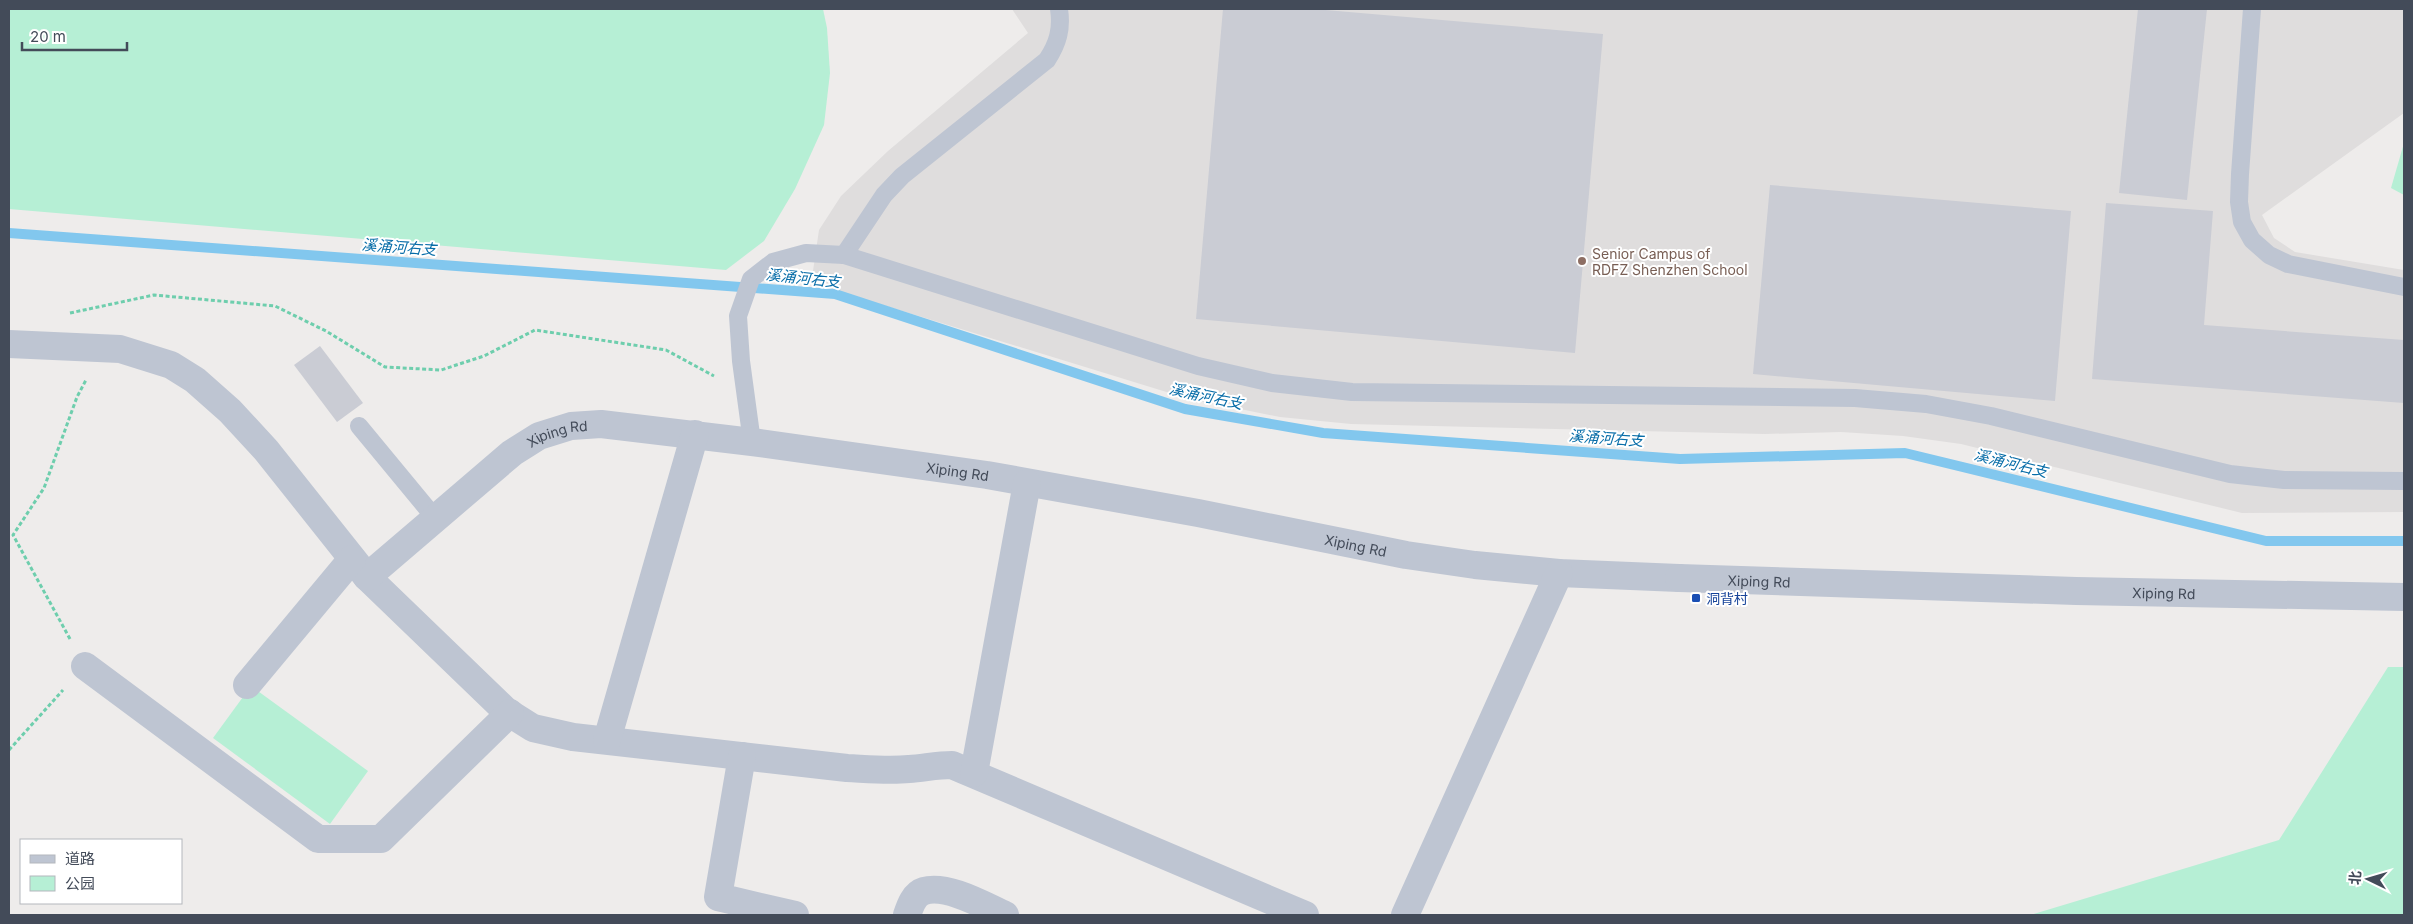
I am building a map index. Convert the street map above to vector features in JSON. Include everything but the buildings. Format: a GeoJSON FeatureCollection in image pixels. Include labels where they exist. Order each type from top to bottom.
{"type":"FeatureCollection","features":[{"type":"Feature","properties":{"kind":"street"},"geometry":{"type":"LineString","coordinates":[[9,344],[120,349],[146,355],[171,365],[195,380],[230,411],[266,450],[360,568],[510,713],[533,728],[564,735],[883,770],[911,769],[934,764],[952,765],[1305,915]]}},
{"type":"Feature","properties":{"kind":"street","name":"Xiping Rd"},"geometry":{"type":"LineString","coordinates":[[247,685],[360,568],[436,518],[512,453],[539,436],[571,426],[601,424],[695,434],[1027,483],[1198,513],[1406,556],[1475,565],[1559,573],[1679,578],[2066,591],[2404,597]]}},
{"type":"Feature","properties":{"kind":"street"},"geometry":{"type":"LineString","coordinates":[[607,740],[695,434]]}},
{"type":"Feature","properties":{"kind":"street"},"geometry":{"type":"LineString","coordinates":[[974,773],[1027,483]]}},
{"type":"Feature","properties":{"kind":"street"},"geometry":{"type":"LineString","coordinates":[[1405,915],[1559,573]]}},
{"type":"Feature","properties":{"kind":"street"},"geometry":{"type":"LineString","coordinates":[[85,666],[318,839],[381,839],[510,713]]}},
{"type":"Feature","properties":{"kind":"street"},"geometry":{"type":"LineString","coordinates":[[742,756],[718,897],[795,915]]}},
{"type":"Feature","properties":{"kind":"street"},"geometry":{"type":"LineString","coordinates":[[907,915],[916,896],[924,891],[933,890],[960,895],[1005,915]]}},
{"type":"Feature","properties":{"kind":"lane"},"geometry":{"type":"LineString","coordinates":[[844,255],[884,195],[902,176],[1047,60],[1057,44],[1061,22],[1059,9]]}},
{"type":"Feature","properties":{"kind":"lane"},"geometry":{"type":"LineString","coordinates":[[2252,9],[2239,202],[2242,222],[2258,245],[2269,255],[2288,264],[2404,287]]}},
{"type":"Feature","properties":{"kind":"lane"},"geometry":{"type":"LineString","coordinates":[[752,442],[740,361],[738,316],[751,279],[773,262],[806,253],[844,255],[1198,366],[1272,383],[1352,392],[1855,398],[1926,404],[1991,416],[2230,474],[2284,480],[2404,481]]}},
{"type":"Feature","properties":{"kind":"lane"},"geometry":{"type":"LineString","coordinates":[[358,426],[436,518]]}},
{"type":"Feature","properties":{"kind":"path"},"geometry":{"type":"LineString","coordinates":[[64,314],[154,295],[275,306],[326,331],[385,366],[441,370],[484,356],[535,330],[666,350],[713,374],[718,383]]}},
{"type":"Feature","properties":{"kind":"path"},"geometry":{"type":"LineString","coordinates":[[9,750],[85,666],[13,535],[44,488],[77,397],[102,348]]}},
{"type":"Feature","properties":{"kind":"shaded area","name":"Senior Campus of RDFZ Shenzhen School"},"geometry":{"type":"Polygon","coordinates":[[[1012,9],[2404,9],[2404,113],[2262,215],[2274,238],[2295,252],[2404,270],[2404,512],[2242,513],[1961,444],[1903,436],[1841,432],[1765,434],[1351,424],[1280,417],[1186,398],[834,290],[813,271],[819,230],[841,196],[888,151],[1028,33],[1012,9]]]}},
{"type":"Feature","properties":{"kind":"green space"},"geometry":{"type":"Polygon","coordinates":[[[9,9],[823,9],[827,28],[830,73],[824,125],[795,189],[764,241],[726,270],[9,209],[9,9]]]}},
{"type":"Feature","properties":{"kind":"green space"},"geometry":{"type":"Polygon","coordinates":[[[2404,143],[2404,195],[2391,188],[2404,143]]]}},
{"type":"Feature","properties":{"kind":"green space"},"geometry":{"type":"Polygon","coordinates":[[[2388,667],[2404,667],[2404,915],[2030,915],[2279,840],[2388,667]]]}},
{"type":"Feature","properties":{"kind":"green space"},"geometry":{"type":"Polygon","coordinates":[[[251,686],[368,771],[330,824],[213,738],[251,686]]]}},
{"type":"Feature","properties":{"kind":"waterway","name":"溪涌河右支"},"geometry":{"type":"LineString","coordinates":[[9,233],[835,294],[1185,409],[1323,433],[1680,459],[1905,453],[2266,541],[2404,541]]}},
{"type":"Feature","properties":{"kind":"place","name":"Senior Campus of RDFZ Shenzhen School"},"geometry":{"type":"Point","coordinates":[1582,261]}},
{"type":"Feature","properties":{"kind":"place","name":"洞背村"},"geometry":{"type":"Point","coordinates":[1696,598]}}]}
